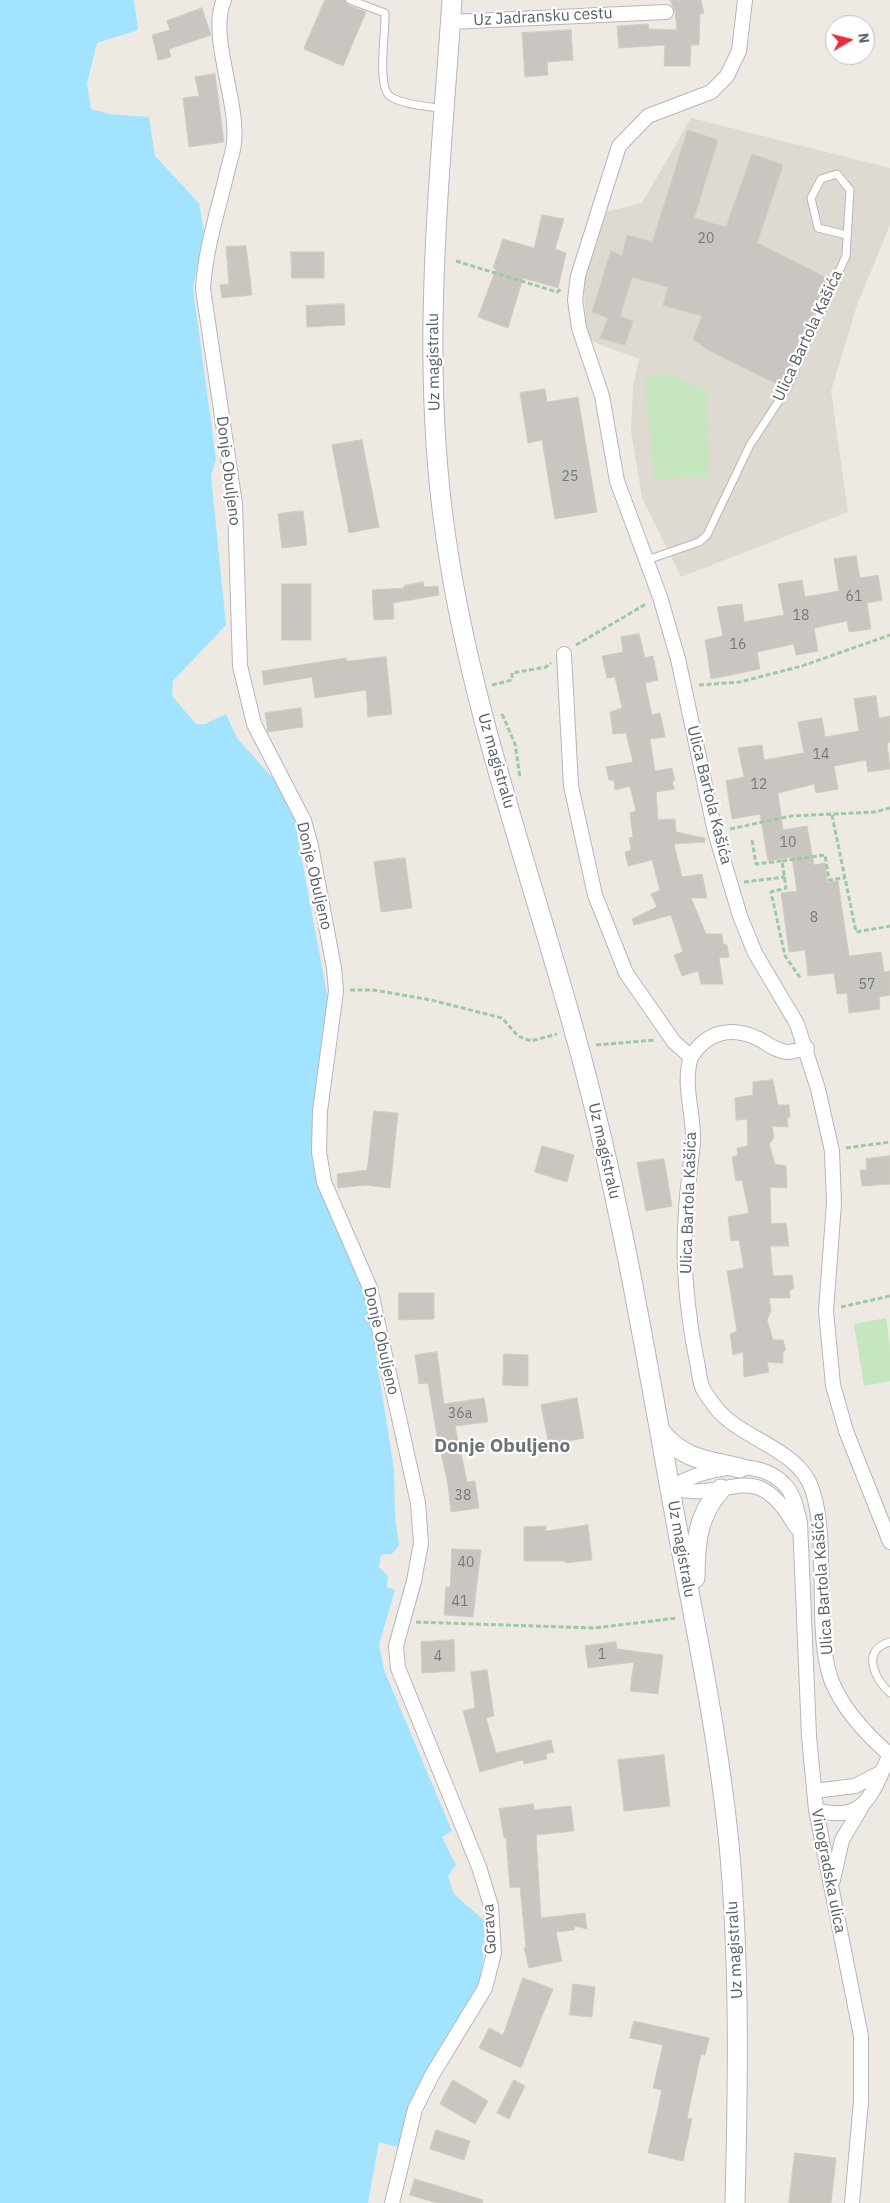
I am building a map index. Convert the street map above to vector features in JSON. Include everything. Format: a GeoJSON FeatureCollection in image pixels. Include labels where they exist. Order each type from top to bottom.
{"type":"FeatureCollection","features":[{"type":"Feature","properties":{"kind":"main road","name":"Uz Jadransku cestu"},"geometry":{"type":"LineString","coordinates":[[444,109],[452,0]]}},
{"type":"Feature","properties":{"kind":"main road","name":"Uz magistralu"},"geometry":{"type":"LineString","coordinates":[[444,109],[438,186],[433,372],[435,434],[446,538],[475,687],[576,1035],[605,1151],[635,1294],[670,1488],[687,1622],[719,1764],[735,1919],[738,2000],[735,2203]]}},
{"type":"Feature","properties":{"kind":"main road"},"geometry":{"type":"LineString","coordinates":[[660,1431],[670,1443],[690,1457],[740,1468]]}},
{"type":"Feature","properties":{"kind":"main road"},"geometry":{"type":"LineString","coordinates":[[687,1622],[697,1534],[702,1515],[709,1502],[721,1490]]}},
{"type":"Feature","properties":{"kind":"street","name":"Donje Obuljeno"},"geometry":{"type":"LineString","coordinates":[[224,0],[221,8],[220,35],[233,108],[234,143],[204,264],[203,289],[235,504],[240,666],[254,724],[304,821],[311,846],[336,990],[320,1111],[319,1152],[324,1182],[370,1288],[418,1503],[421,1543],[403,1621]]}},
{"type":"Feature","properties":{"kind":"street","name":"Ulica Bartola Kašića"},"geometry":{"type":"LineString","coordinates":[[746,0],[739,51],[727,76],[711,92],[648,116],[619,146],[601,198],[578,276],[574,300],[579,328],[602,396],[617,481],[660,597],[684,686],[715,832],[731,884],[755,953],[797,1024],[807,1048],[832,1151],[834,1203],[826,1311],[833,1385],[846,1431],[890,1542]]}},
{"type":"Feature","properties":{"kind":"street","name":"Uz Jadransku cestu"},"geometry":{"type":"LineString","coordinates":[[450,22],[666,12]]}},
{"type":"Feature","properties":{"kind":"street"},"geometry":{"type":"LineString","coordinates":[[564,654],[571,786],[595,895],[626,973],[668,1034],[691,1056],[706,1040],[716,1034],[731,1031],[744,1033],[776,1049],[789,1052],[807,1048]]}},
{"type":"Feature","properties":{"kind":"street","name":"Ulica Bartola Kašića"},"geometry":{"type":"LineString","coordinates":[[691,1056],[687,1069],[687,1087],[693,1140],[686,1213],[686,1282],[693,1345],[702,1388],[717,1409],[734,1427],[780,1453],[802,1471],[811,1486],[817,1504],[820,1531],[826,1650],[832,1682],[850,1714],[890,1755],[874,1790],[842,1840],[835,1864],[831,1893]]}},
{"type":"Feature","properties":{"kind":"street","name":"Vinogradska ulica"},"geometry":{"type":"LineString","coordinates":[[670,1488],[692,1477],[740,1468],[753,1468],[772,1474],[787,1487],[796,1504],[802,1537],[809,1736],[816,1810],[861,2036],[861,2100],[852,2203]]}},
{"type":"Feature","properties":{"kind":"street","name":"Vinogradska ulica"},"geometry":{"type":"LineString","coordinates":[[670,1488],[692,1493],[721,1490],[749,1484],[764,1488],[786,1509],[802,1537]]}},
{"type":"Feature","properties":{"kind":"street","name":"Gorava"},"geometry":{"type":"LineString","coordinates":[[392,2203],[415,2109],[432,2075],[486,1988],[494,1953],[491,1906],[479,1867],[398,1668],[396,1646],[403,1621]]}},
{"type":"Feature","properties":{"kind":"street"},"geometry":{"type":"LineString","coordinates":[[814,1791],[855,1786],[880,1774]]}},
{"type":"Feature","properties":{"kind":"street"},"geometry":{"type":"LineString","coordinates":[[816,1810],[840,1815],[862,1807]]}},
{"type":"Feature","properties":{"kind":"lane"},"geometry":{"type":"LineString","coordinates":[[350,0],[385,14],[382,75],[384,89],[388,96],[444,109]]}},
{"type":"Feature","properties":{"kind":"lane","name":"Ulica Bartola Kašića"},"geometry":{"type":"LineString","coordinates":[[647,560],[699,542],[707,535],[714,525],[750,445],[786,390],[846,256],[850,190],[838,174],[821,179],[811,198],[818,228],[847,235]]}},
{"type":"Feature","properties":{"kind":"lane"},"geometry":{"type":"LineString","coordinates":[[890,1642],[879,1647],[873,1656],[872,1668],[876,1677],[890,1693]]}},
{"type":"Feature","properties":{"kind":"path"},"geometry":{"type":"LineString","coordinates":[[456,261],[557,292],[567,286]]}},
{"type":"Feature","properties":{"kind":"path"},"geometry":{"type":"LineString","coordinates":[[586,638],[660,597]]}},
{"type":"Feature","properties":{"kind":"path"},"geometry":{"type":"LineString","coordinates":[[684,686],[740,682],[802,666],[890,635]]}},
{"type":"Feature","properties":{"kind":"path"},"geometry":{"type":"LineString","coordinates":[[489,686],[512,680],[512,673],[546,667]]}},
{"type":"Feature","properties":{"kind":"path"},"geometry":{"type":"LineString","coordinates":[[715,832],[791,816],[875,812],[890,808]]}},
{"type":"Feature","properties":{"kind":"path"},"geometry":{"type":"LineString","coordinates":[[832,815],[856,932],[890,926]]}},
{"type":"Feature","properties":{"kind":"path"},"geometry":{"type":"LineString","coordinates":[[752,840],[756,864],[824,855],[829,880],[845,878]]}},
{"type":"Feature","properties":{"kind":"path"},"geometry":{"type":"LineString","coordinates":[[782,861],[786,888],[771,892],[785,956],[801,979]]}},
{"type":"Feature","properties":{"kind":"path"},"geometry":{"type":"LineString","coordinates":[[731,884],[784,877]]}},
{"type":"Feature","properties":{"kind":"path"},"geometry":{"type":"LineString","coordinates":[[336,990],[374,990],[431,1000],[502,1018],[518,1036],[531,1041],[557,1034]]}},
{"type":"Feature","properties":{"kind":"path"},"geometry":{"type":"LineString","coordinates":[[593,1045],[655,1040],[668,1034]]}},
{"type":"Feature","properties":{"kind":"path"},"geometry":{"type":"LineString","coordinates":[[832,1151],[890,1142]]}},
{"type":"Feature","properties":{"kind":"path"},"geometry":{"type":"LineString","coordinates":[[826,1311],[890,1296]]}},
{"type":"Feature","properties":{"kind":"path"},"geometry":{"type":"LineString","coordinates":[[403,1621],[585,1628],[687,1622]]}},
{"type":"Feature","properties":{"kind":"shaded area"},"geometry":{"type":"Polygon","coordinates":[[[691,118],[890,168],[890,225],[857,305],[831,391],[848,512],[681,577],[642,498],[631,432],[633,387],[639,359],[591,341],[587,334],[583,281],[605,212],[642,203],[691,118]]]}},
{"type":"Feature","properties":{"kind":"green space"},"geometry":{"type":"Polygon","coordinates":[[[667,374],[706,389],[710,477],[654,479],[645,378],[667,374]]]}},
{"type":"Feature","properties":{"kind":"green space"},"geometry":{"type":"Polygon","coordinates":[[[886,1318],[890,1346],[890,1381],[864,1386],[854,1324],[886,1318]]]}},
{"type":"Feature","properties":{"kind":"water"},"geometry":{"type":"Polygon","coordinates":[[[0,0],[134,0],[138,30],[97,43],[87,83],[91,109],[109,114],[149,117],[155,156],[199,203],[204,232],[193,288],[216,459],[211,476],[226,625],[173,681],[172,696],[196,724],[205,724],[226,714],[237,738],[279,785],[294,817],[330,1010],[313,1151],[366,1292],[394,1469],[395,1517],[399,1545],[392,1554],[381,1555],[379,1567],[388,1576],[387,1587],[395,1590],[379,1645],[384,1670],[452,1831],[442,1837],[456,1865],[448,1876],[454,1894],[486,1922],[480,1995],[409,2113],[398,2147],[379,2142],[368,2203],[0,2203],[0,0]]]}},
{"type":"Feature","properties":{"kind":"building"},"geometry":{"type":"Polygon","coordinates":[[[325,0],[345,0],[348,5],[366,12],[343,66],[304,49],[325,0]]]}},
{"type":"Feature","properties":{"kind":"building"},"geometry":{"type":"Polygon","coordinates":[[[670,0],[701,0],[704,13],[700,14],[699,45],[691,45],[690,66],[664,66],[665,45],[619,48],[617,26],[648,24],[649,29],[677,30],[675,11],[670,0]]]}},
{"type":"Feature","properties":{"kind":"building"},"geometry":{"type":"Polygon","coordinates":[[[202,8],[211,35],[169,49],[171,57],[158,60],[152,35],[170,30],[167,21],[202,8]]]}},
{"type":"Feature","properties":{"kind":"building"},"geometry":{"type":"Polygon","coordinates":[[[571,30],[573,60],[547,62],[548,75],[525,77],[522,33],[571,30]]]}},
{"type":"Feature","properties":{"kind":"building"},"geometry":{"type":"Polygon","coordinates":[[[215,74],[224,142],[189,147],[183,98],[199,96],[195,77],[215,74]]]}},
{"type":"Feature","properties":{"kind":"building"},"geometry":{"type":"Polygon","coordinates":[[[688,130],[718,140],[694,218],[726,227],[752,154],[783,165],[757,243],[829,279],[781,386],[710,351],[693,339],[702,316],[663,305],[668,287],[632,277],[620,316],[633,321],[625,345],[600,338],[608,318],[592,312],[611,251],[622,256],[627,235],[652,242],[688,130]]]}},
{"type":"Feature","properties":{"kind":"building"},"geometry":{"type":"Polygon","coordinates":[[[542,215],[564,219],[555,249],[566,253],[558,288],[523,278],[508,328],[478,317],[496,269],[493,268],[503,239],[534,248],[542,215]]]}},
{"type":"Feature","properties":{"kind":"building"},"geometry":{"type":"Polygon","coordinates":[[[246,246],[252,295],[222,298],[220,285],[229,284],[226,247],[246,246]]]}},
{"type":"Feature","properties":{"kind":"building"},"geometry":{"type":"Polygon","coordinates":[[[291,252],[324,252],[324,278],[292,278],[291,252]]]}},
{"type":"Feature","properties":{"kind":"building"},"geometry":{"type":"Polygon","coordinates":[[[344,304],[345,325],[307,327],[306,306],[344,304]]]}},
{"type":"Feature","properties":{"kind":"building"},"geometry":{"type":"Polygon","coordinates":[[[545,389],[547,402],[578,397],[597,512],[555,519],[542,440],[528,443],[520,393],[545,389]]]}},
{"type":"Feature","properties":{"kind":"building"},"geometry":{"type":"Polygon","coordinates":[[[362,440],[379,527],[349,533],[332,445],[362,440]]]}},
{"type":"Feature","properties":{"kind":"building"},"geometry":{"type":"Polygon","coordinates":[[[303,511],[307,545],[282,548],[278,514],[303,511]]]}},
{"type":"Feature","properties":{"kind":"building"},"geometry":{"type":"Polygon","coordinates":[[[856,556],[860,578],[878,575],[882,600],[867,603],[871,629],[849,632],[847,621],[814,628],[818,651],[796,655],[794,644],[757,652],[760,669],[711,679],[705,640],[723,636],[717,607],[742,604],[744,622],[784,615],[778,584],[802,580],[805,597],[839,591],[834,559],[856,556]]]}},
{"type":"Feature","properties":{"kind":"building"},"geometry":{"type":"Polygon","coordinates":[[[423,582],[424,587],[438,586],[439,595],[393,603],[394,619],[374,620],[372,590],[404,588],[404,586],[423,582]]]}},
{"type":"Feature","properties":{"kind":"building"},"geometry":{"type":"Polygon","coordinates":[[[282,584],[311,584],[311,640],[282,640],[282,584]]]}},
{"type":"Feature","properties":{"kind":"building"},"geometry":{"type":"Polygon","coordinates":[[[639,634],[645,658],[653,656],[658,680],[645,683],[652,715],[660,713],[665,737],[650,739],[655,771],[672,768],[675,780],[672,783],[675,789],[656,792],[658,820],[675,819],[676,832],[705,838],[705,842],[674,844],[682,877],[702,874],[707,898],[691,898],[706,934],[722,934],[723,944],[727,945],[729,957],[719,958],[723,984],[701,984],[698,971],[682,976],[674,955],[683,952],[671,915],[634,925],[632,919],[657,907],[651,894],[660,890],[652,860],[628,866],[625,852],[631,850],[629,838],[633,837],[630,813],[636,811],[630,786],[615,790],[614,780],[609,780],[606,767],[633,762],[626,733],[613,734],[610,712],[622,708],[615,677],[607,678],[602,656],[623,652],[621,637],[639,634]]]}},
{"type":"Feature","properties":{"kind":"building"},"geometry":{"type":"Polygon","coordinates":[[[386,657],[392,714],[368,717],[366,690],[315,698],[312,677],[264,685],[262,671],[346,658],[347,661],[386,657]]]}},
{"type":"Feature","properties":{"kind":"building"},"geometry":{"type":"Polygon","coordinates":[[[876,696],[879,718],[890,716],[890,742],[887,743],[890,769],[868,772],[866,760],[834,766],[838,789],[816,793],[814,784],[778,793],[783,830],[807,826],[814,865],[825,863],[827,882],[838,881],[849,956],[881,952],[884,972],[890,971],[890,995],[879,997],[880,1009],[849,1013],[847,993],[837,994],[834,973],[808,976],[805,950],[789,952],[781,893],[797,891],[792,857],[768,861],[760,814],[732,819],[726,781],[744,777],[738,748],[762,745],[764,760],[804,753],[798,722],[822,718],[825,737],[859,731],[854,699],[876,696]]]}},
{"type":"Feature","properties":{"kind":"building"},"geometry":{"type":"Polygon","coordinates":[[[301,708],[303,727],[268,732],[265,713],[301,708]]]}},
{"type":"Feature","properties":{"kind":"building"},"geometry":{"type":"Polygon","coordinates":[[[405,858],[412,908],[381,912],[374,862],[405,858]]]}},
{"type":"Feature","properties":{"kind":"building"},"geometry":{"type":"Polygon","coordinates":[[[773,1080],[778,1105],[789,1105],[790,1117],[787,1118],[788,1127],[772,1126],[774,1138],[769,1144],[775,1164],[786,1166],[787,1188],[770,1187],[771,1224],[786,1223],[789,1246],[770,1246],[773,1276],[792,1275],[794,1288],[789,1291],[790,1298],[769,1298],[771,1311],[767,1320],[773,1340],[783,1340],[786,1350],[783,1352],[783,1363],[767,1362],[769,1372],[744,1377],[743,1352],[733,1355],[730,1334],[737,1331],[727,1271],[744,1268],[739,1240],[731,1241],[728,1217],[749,1213],[742,1180],[736,1181],[732,1157],[738,1155],[737,1148],[748,1146],[747,1119],[736,1120],[735,1098],[753,1095],[753,1082],[773,1080]]]}},
{"type":"Feature","properties":{"kind":"building"},"geometry":{"type":"Polygon","coordinates":[[[374,1111],[398,1113],[390,1188],[366,1185],[338,1188],[337,1174],[367,1170],[374,1111]]]}},
{"type":"Feature","properties":{"kind":"building"},"geometry":{"type":"Polygon","coordinates":[[[542,1146],[574,1155],[567,1182],[535,1172],[542,1146]]]}},
{"type":"Feature","properties":{"kind":"building"},"geometry":{"type":"Polygon","coordinates":[[[890,1156],[890,1184],[862,1186],[860,1170],[867,1170],[866,1159],[890,1156]]]}},
{"type":"Feature","properties":{"kind":"building"},"geometry":{"type":"Polygon","coordinates":[[[664,1159],[672,1206],[646,1211],[637,1163],[664,1159]]]}},
{"type":"Feature","properties":{"kind":"building"},"geometry":{"type":"Polygon","coordinates":[[[399,1293],[434,1293],[434,1319],[399,1320],[399,1293]]]}},
{"type":"Feature","properties":{"kind":"building"},"geometry":{"type":"Polygon","coordinates":[[[437,1352],[444,1404],[484,1398],[488,1422],[455,1426],[467,1482],[475,1481],[479,1508],[451,1512],[448,1485],[428,1383],[419,1384],[415,1355],[437,1352]]]}},
{"type":"Feature","properties":{"kind":"building"},"geometry":{"type":"Polygon","coordinates":[[[504,1354],[528,1355],[528,1386],[503,1385],[504,1354]]]}},
{"type":"Feature","properties":{"kind":"building"},"geometry":{"type":"Polygon","coordinates":[[[577,1398],[584,1438],[549,1445],[541,1405],[577,1398]]]}},
{"type":"Feature","properties":{"kind":"building"},"geometry":{"type":"Polygon","coordinates":[[[588,1525],[592,1560],[565,1563],[565,1561],[524,1561],[524,1527],[546,1526],[546,1531],[588,1525]]]}},
{"type":"Feature","properties":{"kind":"building"},"geometry":{"type":"Polygon","coordinates":[[[452,1549],[481,1550],[473,1617],[444,1615],[446,1587],[450,1587],[452,1549]]]}},
{"type":"Feature","properties":{"kind":"building"},"geometry":{"type":"Polygon","coordinates":[[[454,1640],[455,1671],[422,1673],[421,1642],[454,1640]]]}},
{"type":"Feature","properties":{"kind":"building"},"geometry":{"type":"Polygon","coordinates":[[[616,1642],[617,1649],[663,1655],[658,1694],[630,1691],[634,1662],[588,1668],[585,1646],[616,1642]]]}},
{"type":"Feature","properties":{"kind":"building"},"geometry":{"type":"Polygon","coordinates":[[[487,1670],[494,1716],[486,1718],[496,1753],[551,1740],[554,1752],[546,1754],[547,1759],[524,1764],[523,1760],[480,1772],[463,1711],[475,1708],[471,1672],[487,1670]]]}},
{"type":"Feature","properties":{"kind":"building"},"geometry":{"type":"Polygon","coordinates":[[[664,1755],[670,1806],[624,1811],[618,1760],[664,1755]]]}},
{"type":"Feature","properties":{"kind":"building"},"geometry":{"type":"Polygon","coordinates":[[[533,1804],[534,1810],[571,1806],[574,1831],[536,1835],[541,1918],[585,1913],[587,1929],[575,1926],[574,1930],[556,1932],[562,1961],[529,1968],[524,1948],[526,1948],[520,1887],[510,1888],[506,1838],[504,1838],[499,1809],[533,1804]]]}},
{"type":"Feature","properties":{"kind":"building"},"geometry":{"type":"Polygon","coordinates":[[[523,1978],[553,1989],[521,2068],[479,2048],[489,2028],[503,2035],[523,1978]]]}},
{"type":"Feature","properties":{"kind":"building"},"geometry":{"type":"Polygon","coordinates":[[[573,1984],[595,1987],[592,2017],[570,2015],[573,1984]]]}},
{"type":"Feature","properties":{"kind":"building"},"geometry":{"type":"Polygon","coordinates":[[[634,2021],[709,2038],[705,2055],[701,2054],[687,2118],[692,2119],[683,2161],[648,2153],[662,2090],[653,2088],[663,2045],[630,2038],[634,2021]]]}},
{"type":"Feature","properties":{"kind":"building"},"geometry":{"type":"Polygon","coordinates":[[[453,2080],[488,2101],[475,2124],[440,2104],[453,2080]]]}},
{"type":"Feature","properties":{"kind":"building"},"geometry":{"type":"Polygon","coordinates":[[[514,2080],[525,2086],[509,2119],[497,2113],[514,2080]]]}},
{"type":"Feature","properties":{"kind":"building"},"geometry":{"type":"Polygon","coordinates":[[[436,2130],[470,2141],[464,2160],[430,2149],[436,2130]]]}},
{"type":"Feature","properties":{"kind":"building"},"geometry":{"type":"Polygon","coordinates":[[[795,2153],[836,2158],[831,2203],[789,2203],[795,2153]]]}},
{"type":"Feature","properties":{"kind":"building"},"geometry":{"type":"Polygon","coordinates":[[[415,2179],[483,2200],[482,2203],[437,2203],[410,2195],[415,2179]]]}},
{"type":"Feature","properties":{"kind":"district","name":"Donje Obuljeno"},"geometry":{"type":"Point","coordinates":[502,1447]}}]}
